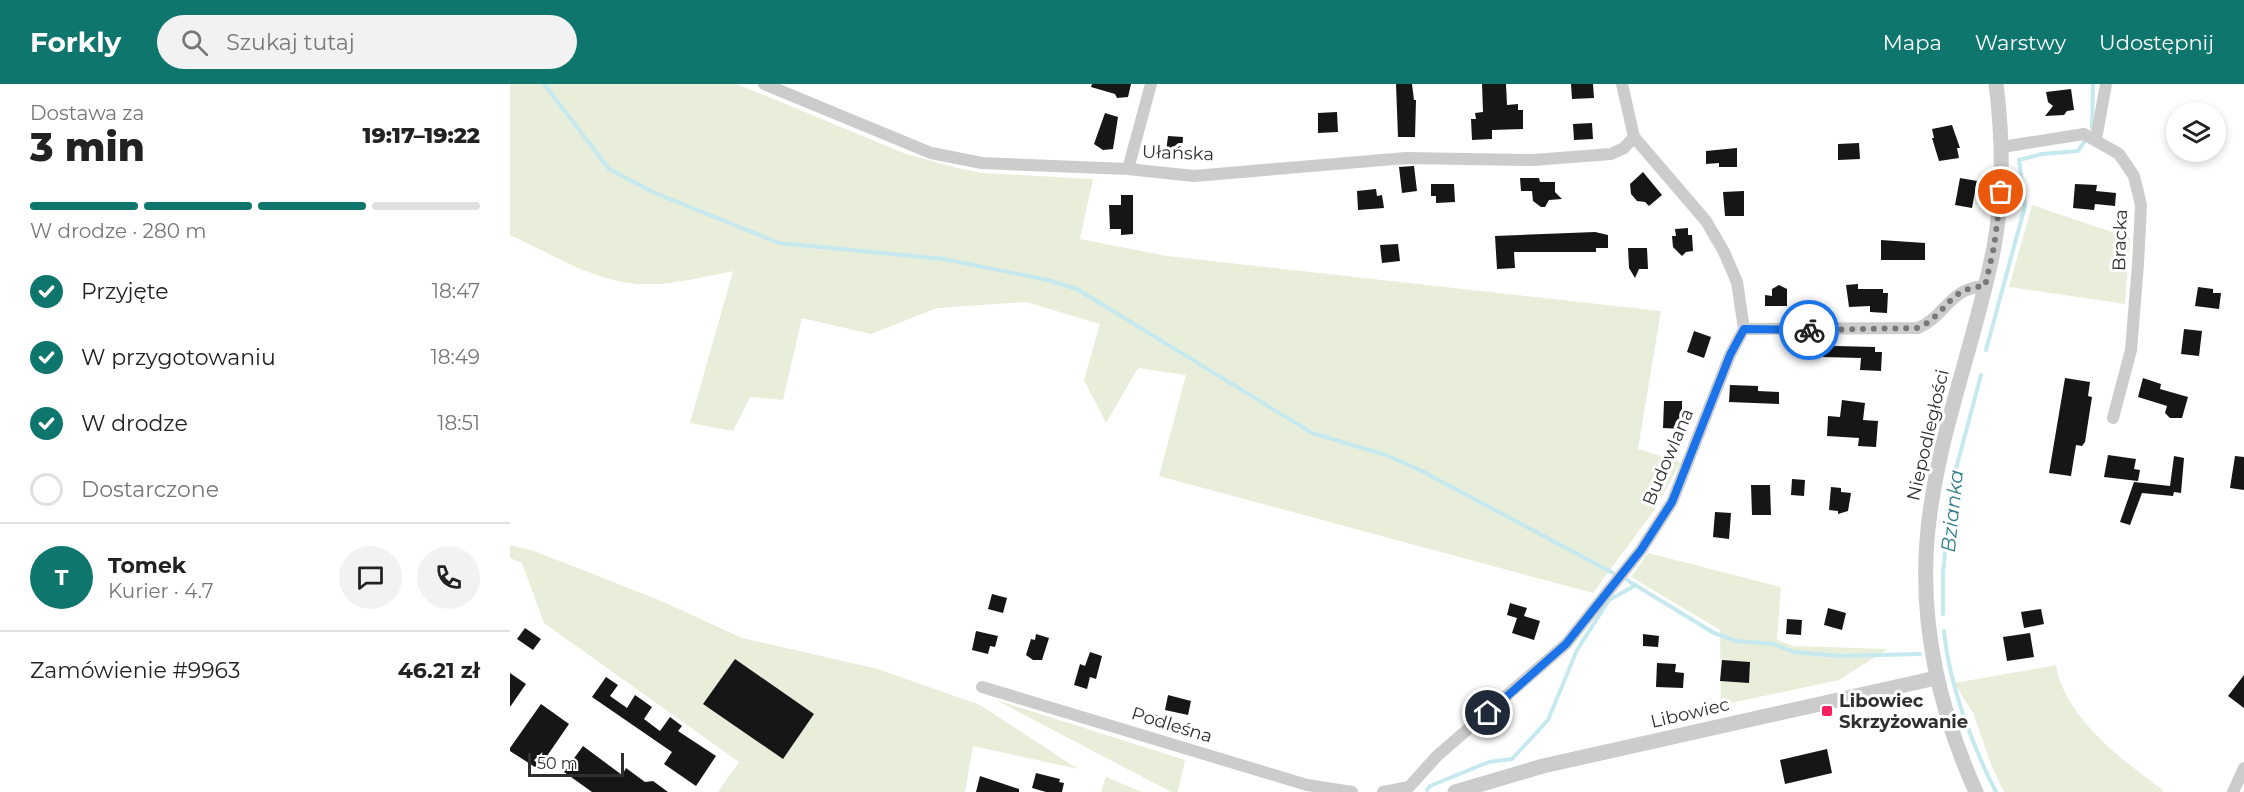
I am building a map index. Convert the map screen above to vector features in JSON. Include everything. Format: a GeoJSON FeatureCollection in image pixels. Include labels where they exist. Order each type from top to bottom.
{"type":"FeatureCollection","features":[{"type":"Feature","properties":{"kind":"street","name":"Ułańska"},"geometry":{"type":"LineString","coordinates":[[764,84],[931,153],[963,161],[1128,169],[1194,176],[1406,158],[1533,160],[1611,154],[1624,148],[1634,137]]}},
{"type":"Feature","properties":{"kind":"street"},"geometry":{"type":"LineString","coordinates":[[1128,169],[1151,84]]}},
{"type":"Feature","properties":{"kind":"street"},"geometry":{"type":"LineString","coordinates":[[1622,84],[1634,137],[1668,173],[1706,221],[1718,242],[1737,282],[1744,329],[1918,328],[1928,324],[1958,292],[1985,286]]}},
{"type":"Feature","properties":{"kind":"street","name":"Niepodległości"},"geometry":{"type":"LineString","coordinates":[[1976,792],[1959,755],[1935,678],[1926,598],[1930,517],[1950,416],[1985,286],[2000,207],[2002,147],[1996,84]]}},
{"type":"Feature","properties":{"kind":"street"},"geometry":{"type":"LineString","coordinates":[[2002,147],[2084,134],[2096,139],[2106,84]]}},
{"type":"Feature","properties":{"kind":"street","name":"Bracka"},"geometry":{"type":"LineString","coordinates":[[2096,139],[2119,154],[2133,176],[2141,205],[2131,350],[2113,418]]}},
{"type":"Feature","properties":{"kind":"street","name":"Budowlana"},"geometry":{"type":"LineString","coordinates":[[1409,789],[1437,756],[1566,644],[1641,550],[1672,502],[1730,355],[1744,329]]}},
{"type":"Feature","properties":{"kind":"street","name":"Libowiec"},"geometry":{"type":"LineString","coordinates":[[1455,792],[1543,766],[1935,678]]}},
{"type":"Feature","properties":{"kind":"street","name":"Podleśna"},"geometry":{"type":"LineString","coordinates":[[982,687],[1307,785],[1352,792]]}},
{"type":"Feature","properties":{"kind":"street"},"geometry":{"type":"LineString","coordinates":[[2233,792],[2244,768]]}},
{"type":"Feature","properties":{"kind":"street"},"geometry":{"type":"LineString","coordinates":[[1383,792],[1409,789]]}},
{"type":"Feature","properties":{"kind":"green space"},"geometry":{"type":"Polygon","coordinates":[[[510,84],[737,84],[906,154],[958,168],[982,173],[1093,179],[1080,239],[1167,256],[1661,311],[1638,449],[1681,462],[1653,512],[1593,593],[1159,476],[1186,375],[1138,368],[1106,423],[1084,380],[1100,324],[1026,302],[937,308],[871,334],[802,318],[783,400],[750,397],[733,431],[690,423],[733,271],[662,284],[621,282],[588,272],[510,235],[510,84]]]}},
{"type":"Feature","properties":{"kind":"green space"},"geometry":{"type":"Polygon","coordinates":[[[2032,205],[2130,238],[2125,304],[2009,287],[2032,205]]]}},
{"type":"Feature","properties":{"kind":"green space"},"geometry":{"type":"Polygon","coordinates":[[[510,545],[534,551],[659,600],[742,638],[878,669],[980,705],[1078,769],[973,746],[965,792],[718,792],[739,762],[544,623],[522,563],[510,558],[510,545]]]}},
{"type":"Feature","properties":{"kind":"green space"},"geometry":{"type":"Polygon","coordinates":[[[1648,553],[1781,587],[1777,640],[1794,646],[1888,649],[1839,680],[1721,705],[1720,630],[1631,577],[1648,553]]]}},
{"type":"Feature","properties":{"kind":"green space"},"geometry":{"type":"Polygon","coordinates":[[[2056,665],[2061,684],[2083,720],[2131,766],[2163,790],[2161,792],[2004,792],[1991,764],[1973,713],[1954,683],[2056,665]]]}},
{"type":"Feature","properties":{"kind":"green space"},"geometry":{"type":"Polygon","coordinates":[[[996,700],[1185,760],[1178,792],[1171,792],[996,700]]]}},
{"type":"Feature","properties":{"kind":"green space"},"geometry":{"type":"Polygon","coordinates":[[[1106,777],[1142,792],[1101,792],[1106,777]]]}},
{"type":"Feature","properties":{"kind":"building"},"geometry":{"type":"Polygon","coordinates":[[[1092,84],[1131,84],[1128,97],[1117,98],[1115,94],[1091,87],[1092,84]]]}},
{"type":"Feature","properties":{"kind":"building"},"geometry":{"type":"Polygon","coordinates":[[[1396,84],[1412,84],[1414,100],[1416,100],[1415,137],[1398,137],[1396,84]]]}},
{"type":"Feature","properties":{"kind":"building"},"geometry":{"type":"Polygon","coordinates":[[[1482,84],[1506,84],[1507,105],[1518,104],[1518,110],[1523,110],[1523,129],[1492,130],[1492,139],[1472,140],[1471,119],[1476,119],[1475,113],[1483,112],[1482,84]]]}},
{"type":"Feature","properties":{"kind":"building"},"geometry":{"type":"Polygon","coordinates":[[[1571,84],[1593,84],[1594,98],[1572,99],[1571,84]]]}},
{"type":"Feature","properties":{"kind":"building"},"geometry":{"type":"Polygon","coordinates":[[[2071,89],[2074,110],[2067,111],[2064,115],[2045,116],[2053,106],[2048,102],[2046,92],[2071,89]]]}},
{"type":"Feature","properties":{"kind":"building"},"geometry":{"type":"Polygon","coordinates":[[[1337,112],[1338,132],[1318,133],[1318,113],[1337,112]]]}},
{"type":"Feature","properties":{"kind":"building"},"geometry":{"type":"Polygon","coordinates":[[[1105,113],[1118,117],[1113,149],[1103,150],[1094,144],[1105,113]]]}},
{"type":"Feature","properties":{"kind":"building"},"geometry":{"type":"Polygon","coordinates":[[[1592,123],[1593,139],[1574,140],[1573,124],[1592,123]]]}},
{"type":"Feature","properties":{"kind":"building"},"geometry":{"type":"Polygon","coordinates":[[[1952,125],[1960,148],[1957,148],[1959,158],[1939,161],[1932,138],[1934,138],[1932,129],[1952,125]]]}},
{"type":"Feature","properties":{"kind":"building"},"geometry":{"type":"Polygon","coordinates":[[[1168,136],[1183,137],[1182,153],[1166,152],[1168,136]]]}},
{"type":"Feature","properties":{"kind":"building"},"geometry":{"type":"Polygon","coordinates":[[[1859,143],[1860,159],[1838,160],[1838,144],[1859,143]]]}},
{"type":"Feature","properties":{"kind":"building"},"geometry":{"type":"Polygon","coordinates":[[[1737,148],[1737,167],[1719,167],[1719,163],[1706,164],[1706,151],[1737,148]]]}},
{"type":"Feature","properties":{"kind":"building"},"geometry":{"type":"Polygon","coordinates":[[[1414,166],[1417,191],[1402,193],[1399,167],[1414,166]]]}},
{"type":"Feature","properties":{"kind":"building"},"geometry":{"type":"Polygon","coordinates":[[[1643,172],[1662,195],[1649,206],[1645,202],[1637,201],[1631,194],[1630,184],[1643,172]]]}},
{"type":"Feature","properties":{"kind":"building"},"geometry":{"type":"Polygon","coordinates":[[[1520,178],[1539,178],[1540,182],[1555,182],[1555,192],[1562,199],[1549,200],[1545,207],[1541,207],[1533,201],[1532,191],[1521,191],[1520,178]]]}},
{"type":"Feature","properties":{"kind":"building"},"geometry":{"type":"Polygon","coordinates":[[[1960,178],[1977,181],[1972,208],[1955,205],[1960,178]]]}},
{"type":"Feature","properties":{"kind":"building"},"geometry":{"type":"Polygon","coordinates":[[[1431,184],[1454,184],[1455,202],[1436,203],[1436,196],[1431,196],[1431,184]]]}},
{"type":"Feature","properties":{"kind":"building"},"geometry":{"type":"Polygon","coordinates":[[[2075,184],[2097,185],[2096,191],[2116,193],[2115,206],[2095,204],[2094,210],[2073,208],[2075,184]]]}},
{"type":"Feature","properties":{"kind":"building"},"geometry":{"type":"Polygon","coordinates":[[[1376,189],[1377,196],[1382,195],[1384,208],[1358,210],[1357,191],[1376,189]]]}},
{"type":"Feature","properties":{"kind":"building"},"geometry":{"type":"Polygon","coordinates":[[[1744,191],[1744,216],[1725,216],[1723,192],[1744,191]]]}},
{"type":"Feature","properties":{"kind":"building"},"geometry":{"type":"Polygon","coordinates":[[[1121,195],[1133,195],[1133,234],[1121,235],[1121,229],[1110,229],[1109,205],[1121,205],[1121,195]]]}},
{"type":"Feature","properties":{"kind":"building"},"geometry":{"type":"Polygon","coordinates":[[[1688,228],[1688,235],[1692,235],[1693,251],[1686,252],[1682,256],[1673,247],[1672,236],[1676,236],[1675,229],[1688,228]]]}},
{"type":"Feature","properties":{"kind":"building"},"geometry":{"type":"Polygon","coordinates":[[[1595,232],[1608,235],[1608,248],[1596,248],[1596,252],[1514,252],[1515,268],[1497,269],[1495,236],[1595,232]]]}},
{"type":"Feature","properties":{"kind":"building"},"geometry":{"type":"Polygon","coordinates":[[[1881,240],[1925,243],[1925,260],[1881,260],[1881,240]]]}},
{"type":"Feature","properties":{"kind":"building"},"geometry":{"type":"Polygon","coordinates":[[[1398,244],[1400,261],[1382,263],[1380,245],[1398,244]]]}},
{"type":"Feature","properties":{"kind":"building"},"geometry":{"type":"Polygon","coordinates":[[[1628,248],[1647,248],[1648,269],[1639,269],[1635,278],[1629,268],[1628,248]]]}},
{"type":"Feature","properties":{"kind":"building"},"geometry":{"type":"Polygon","coordinates":[[[1858,284],[1858,289],[1883,289],[1883,293],[1888,293],[1887,313],[1870,312],[1870,306],[1849,307],[1846,285],[1858,284]]]}},
{"type":"Feature","properties":{"kind":"building"},"geometry":{"type":"Polygon","coordinates":[[[1779,285],[1787,289],[1787,306],[1765,306],[1765,295],[1772,296],[1772,289],[1779,285]]]}},
{"type":"Feature","properties":{"kind":"building"},"geometry":{"type":"Polygon","coordinates":[[[2198,287],[2213,289],[2213,293],[2221,293],[2219,309],[2195,306],[2198,287]]]}},
{"type":"Feature","properties":{"kind":"building"},"geometry":{"type":"Polygon","coordinates":[[[2184,329],[2202,331],[2199,356],[2181,354],[2184,329]]]}},
{"type":"Feature","properties":{"kind":"building"},"geometry":{"type":"Polygon","coordinates":[[[1694,331],[1711,337],[1704,358],[1687,352],[1694,331]]]}},
{"type":"Feature","properties":{"kind":"building"},"geometry":{"type":"Polygon","coordinates":[[[1875,347],[1875,352],[1882,352],[1881,371],[1860,370],[1861,358],[1823,357],[1823,348],[1875,347]]]}},
{"type":"Feature","properties":{"kind":"building"},"geometry":{"type":"Polygon","coordinates":[[[2065,378],[2090,382],[2088,396],[2092,397],[2085,442],[2082,446],[2076,445],[2071,476],[2049,473],[2065,378]]]}},
{"type":"Feature","properties":{"kind":"building"},"geometry":{"type":"Polygon","coordinates":[[[2143,378],[2161,384],[2160,389],[2188,397],[2182,418],[2170,418],[2165,413],[2167,406],[2138,397],[2143,378]]]}},
{"type":"Feature","properties":{"kind":"building"},"geometry":{"type":"Polygon","coordinates":[[[1730,385],[1758,386],[1758,391],[1779,392],[1779,404],[1729,402],[1730,385]]]}},
{"type":"Feature","properties":{"kind":"building"},"geometry":{"type":"Polygon","coordinates":[[[1842,400],[1865,403],[1863,420],[1878,421],[1876,447],[1858,446],[1859,438],[1827,436],[1828,416],[1840,417],[1842,400]]]}},
{"type":"Feature","properties":{"kind":"building"},"geometry":{"type":"Polygon","coordinates":[[[1664,401],[1682,401],[1682,429],[1663,428],[1664,401]]]}},
{"type":"Feature","properties":{"kind":"building"},"geometry":{"type":"Polygon","coordinates":[[[2108,455],[2136,459],[2134,469],[2140,470],[2138,481],[2104,477],[2108,455]]]}},
{"type":"Feature","properties":{"kind":"building"},"geometry":{"type":"Polygon","coordinates":[[[2174,456],[2184,458],[2181,493],[2174,492],[2173,496],[2142,493],[2130,525],[2120,522],[2134,482],[2170,486],[2174,456]]]}},
{"type":"Feature","properties":{"kind":"building"},"geometry":{"type":"Polygon","coordinates":[[[2235,456],[2244,457],[2244,490],[2230,488],[2235,456]]]}},
{"type":"Feature","properties":{"kind":"building"},"geometry":{"type":"Polygon","coordinates":[[[1792,479],[1805,480],[1804,496],[1791,495],[1792,479]]]}},
{"type":"Feature","properties":{"kind":"building"},"geometry":{"type":"Polygon","coordinates":[[[1751,485],[1770,485],[1771,515],[1752,515],[1751,485]]]}},
{"type":"Feature","properties":{"kind":"building"},"geometry":{"type":"Polygon","coordinates":[[[1831,487],[1841,488],[1841,492],[1851,493],[1848,511],[1838,514],[1838,511],[1829,510],[1831,487]]]}},
{"type":"Feature","properties":{"kind":"building"},"geometry":{"type":"Polygon","coordinates":[[[1715,512],[1731,513],[1729,539],[1713,537],[1715,512]]]}},
{"type":"Feature","properties":{"kind":"building"},"geometry":{"type":"Polygon","coordinates":[[[992,594],[1007,598],[1003,613],[988,609],[992,594]]]}},
{"type":"Feature","properties":{"kind":"building"},"geometry":{"type":"Polygon","coordinates":[[[1510,603],[1527,608],[1524,616],[1540,621],[1534,640],[1512,633],[1517,618],[1507,615],[1510,603]]]}},
{"type":"Feature","properties":{"kind":"building"},"geometry":{"type":"Polygon","coordinates":[[[1828,608],[1846,613],[1842,630],[1824,625],[1828,608]]]}},
{"type":"Feature","properties":{"kind":"building"},"geometry":{"type":"Polygon","coordinates":[[[2041,609],[2044,624],[2024,628],[2021,612],[2041,609]]]}},
{"type":"Feature","properties":{"kind":"building"},"geometry":{"type":"Polygon","coordinates":[[[1787,619],[1802,620],[1801,635],[1786,634],[1787,619]]]}},
{"type":"Feature","properties":{"kind":"building"},"geometry":{"type":"Polygon","coordinates":[[[525,628],[541,639],[533,650],[517,639],[525,628]]]}},
{"type":"Feature","properties":{"kind":"building"},"geometry":{"type":"Polygon","coordinates":[[[976,631],[998,636],[995,647],[990,646],[988,654],[972,650],[976,631]]]}},
{"type":"Feature","properties":{"kind":"building"},"geometry":{"type":"Polygon","coordinates":[[[2030,633],[2034,657],[2007,661],[2003,637],[2030,633]]]}},
{"type":"Feature","properties":{"kind":"building"},"geometry":{"type":"Polygon","coordinates":[[[1036,634],[1049,638],[1042,660],[1033,660],[1026,655],[1031,639],[1035,640],[1036,634]]]}},
{"type":"Feature","properties":{"kind":"building"},"geometry":{"type":"Polygon","coordinates":[[[1643,634],[1659,636],[1658,647],[1643,646],[1643,634]]]}},
{"type":"Feature","properties":{"kind":"building"},"geometry":{"type":"Polygon","coordinates":[[[1090,652],[1102,656],[1096,679],[1090,677],[1087,689],[1074,685],[1080,664],[1085,666],[1090,652]]]}},
{"type":"Feature","properties":{"kind":"building"},"geometry":{"type":"Polygon","coordinates":[[[735,659],[814,714],[783,759],[703,704],[735,659]]]}},
{"type":"Feature","properties":{"kind":"building"},"geometry":{"type":"Polygon","coordinates":[[[1722,660],[1750,662],[1749,683],[1720,681],[1722,660]]]}},
{"type":"Feature","properties":{"kind":"building"},"geometry":{"type":"Polygon","coordinates":[[[1657,663],[1676,664],[1675,672],[1684,673],[1683,688],[1656,687],[1657,663]]]}},
{"type":"Feature","properties":{"kind":"building"},"geometry":{"type":"Polygon","coordinates":[[[510,673],[526,684],[510,707],[510,673]]]}},
{"type":"Feature","properties":{"kind":"building"},"geometry":{"type":"Polygon","coordinates":[[[2244,675],[2244,708],[2228,696],[2244,675]]]}},
{"type":"Feature","properties":{"kind":"building"},"geometry":{"type":"Polygon","coordinates":[[[606,677],[618,685],[610,696],[627,708],[635,695],[652,707],[644,719],[660,731],[670,717],[682,726],[678,731],[716,756],[696,786],[664,764],[672,752],[592,697],[606,677]]]}},
{"type":"Feature","properties":{"kind":"building"},"geometry":{"type":"Polygon","coordinates":[[[1168,695],[1191,701],[1188,715],[1165,710],[1168,695]]]}},
{"type":"Feature","properties":{"kind":"building"},"geometry":{"type":"Polygon","coordinates":[[[541,704],[569,724],[538,769],[510,751],[510,748],[541,704]]]}},
{"type":"Feature","properties":{"kind":"building"},"geometry":{"type":"Polygon","coordinates":[[[1153,714],[1164,717],[1160,728],[1150,725],[1153,714]]]}},
{"type":"Feature","properties":{"kind":"building"},"geometry":{"type":"Polygon","coordinates":[[[583,746],[622,775],[626,768],[645,782],[653,781],[668,792],[592,792],[564,772],[583,746]]]}},
{"type":"Feature","properties":{"kind":"building"},"geometry":{"type":"Polygon","coordinates":[[[1827,749],[1832,773],[1785,784],[1780,760],[1827,749]]]}},
{"type":"Feature","properties":{"kind":"building"},"geometry":{"type":"Polygon","coordinates":[[[1036,773],[1060,779],[1059,782],[1064,783],[1062,792],[1046,792],[1032,788],[1036,773]]]}},
{"type":"Feature","properties":{"kind":"building"},"geometry":{"type":"Polygon","coordinates":[[[980,776],[1019,789],[1019,792],[976,792],[980,776]]]}},
{"type":"Feature","properties":{"kind":"waterway"},"geometry":{"type":"LineString","coordinates":[[544,84],[609,169],[655,193],[779,243],[944,259],[1048,280],[1077,289],[1312,433],[1386,455],[1420,470],[1613,573]]}},
{"type":"Feature","properties":{"kind":"waterway","name":"Bzianka"},"geometry":{"type":"LineString","coordinates":[[2092,128],[2093,84]]}},
{"type":"Feature","properties":{"kind":"waterway","name":"Bzianka"},"geometry":{"type":"LineString","coordinates":[[1986,350],[2025,206],[2019,160],[2042,154],[2078,151],[2085,141]]}},
{"type":"Feature","properties":{"kind":"waterway","name":"Bzianka"},"geometry":{"type":"LineString","coordinates":[[1943,614],[1943,572],[1953,480],[1981,375]]}},
{"type":"Feature","properties":{"kind":"waterway"},"geometry":{"type":"LineString","coordinates":[[1627,580],[1714,633],[1736,641],[1774,644],[1793,652],[1839,656],[1920,654]]}},
{"type":"Feature","properties":{"kind":"waterway"},"geometry":{"type":"LineString","coordinates":[[1427,790],[1430,786],[1489,762],[1512,759],[1548,720],[1577,650],[1609,600],[1636,585]]}},
{"type":"Feature","properties":{"kind":"waterway","name":"Bzianka"},"geometry":{"type":"LineString","coordinates":[[1944,631],[1956,693],[1978,754],[1996,792]]}},
{"type":"Feature","properties":{"kind":"way so far"},"geometry":{"type":"LineString","coordinates":[[1809,330],[1918,328],[1928,324],[1958,292],[1973,286],[1985,286],[1994,247],[2001,192]]}},
{"type":"Feature","properties":{"kind":"place","name":"Libowiec Skrzyżowanie"},"geometry":{"type":"Point","coordinates":[1827,711]}},
{"type":"Feature","properties":{"kind":"route"},"geometry":{"type":"LineString","coordinates":[[1488,713],[1566,644],[1641,550],[1672,502],[1730,355],[1744,329],[1809,330]]}}]}
